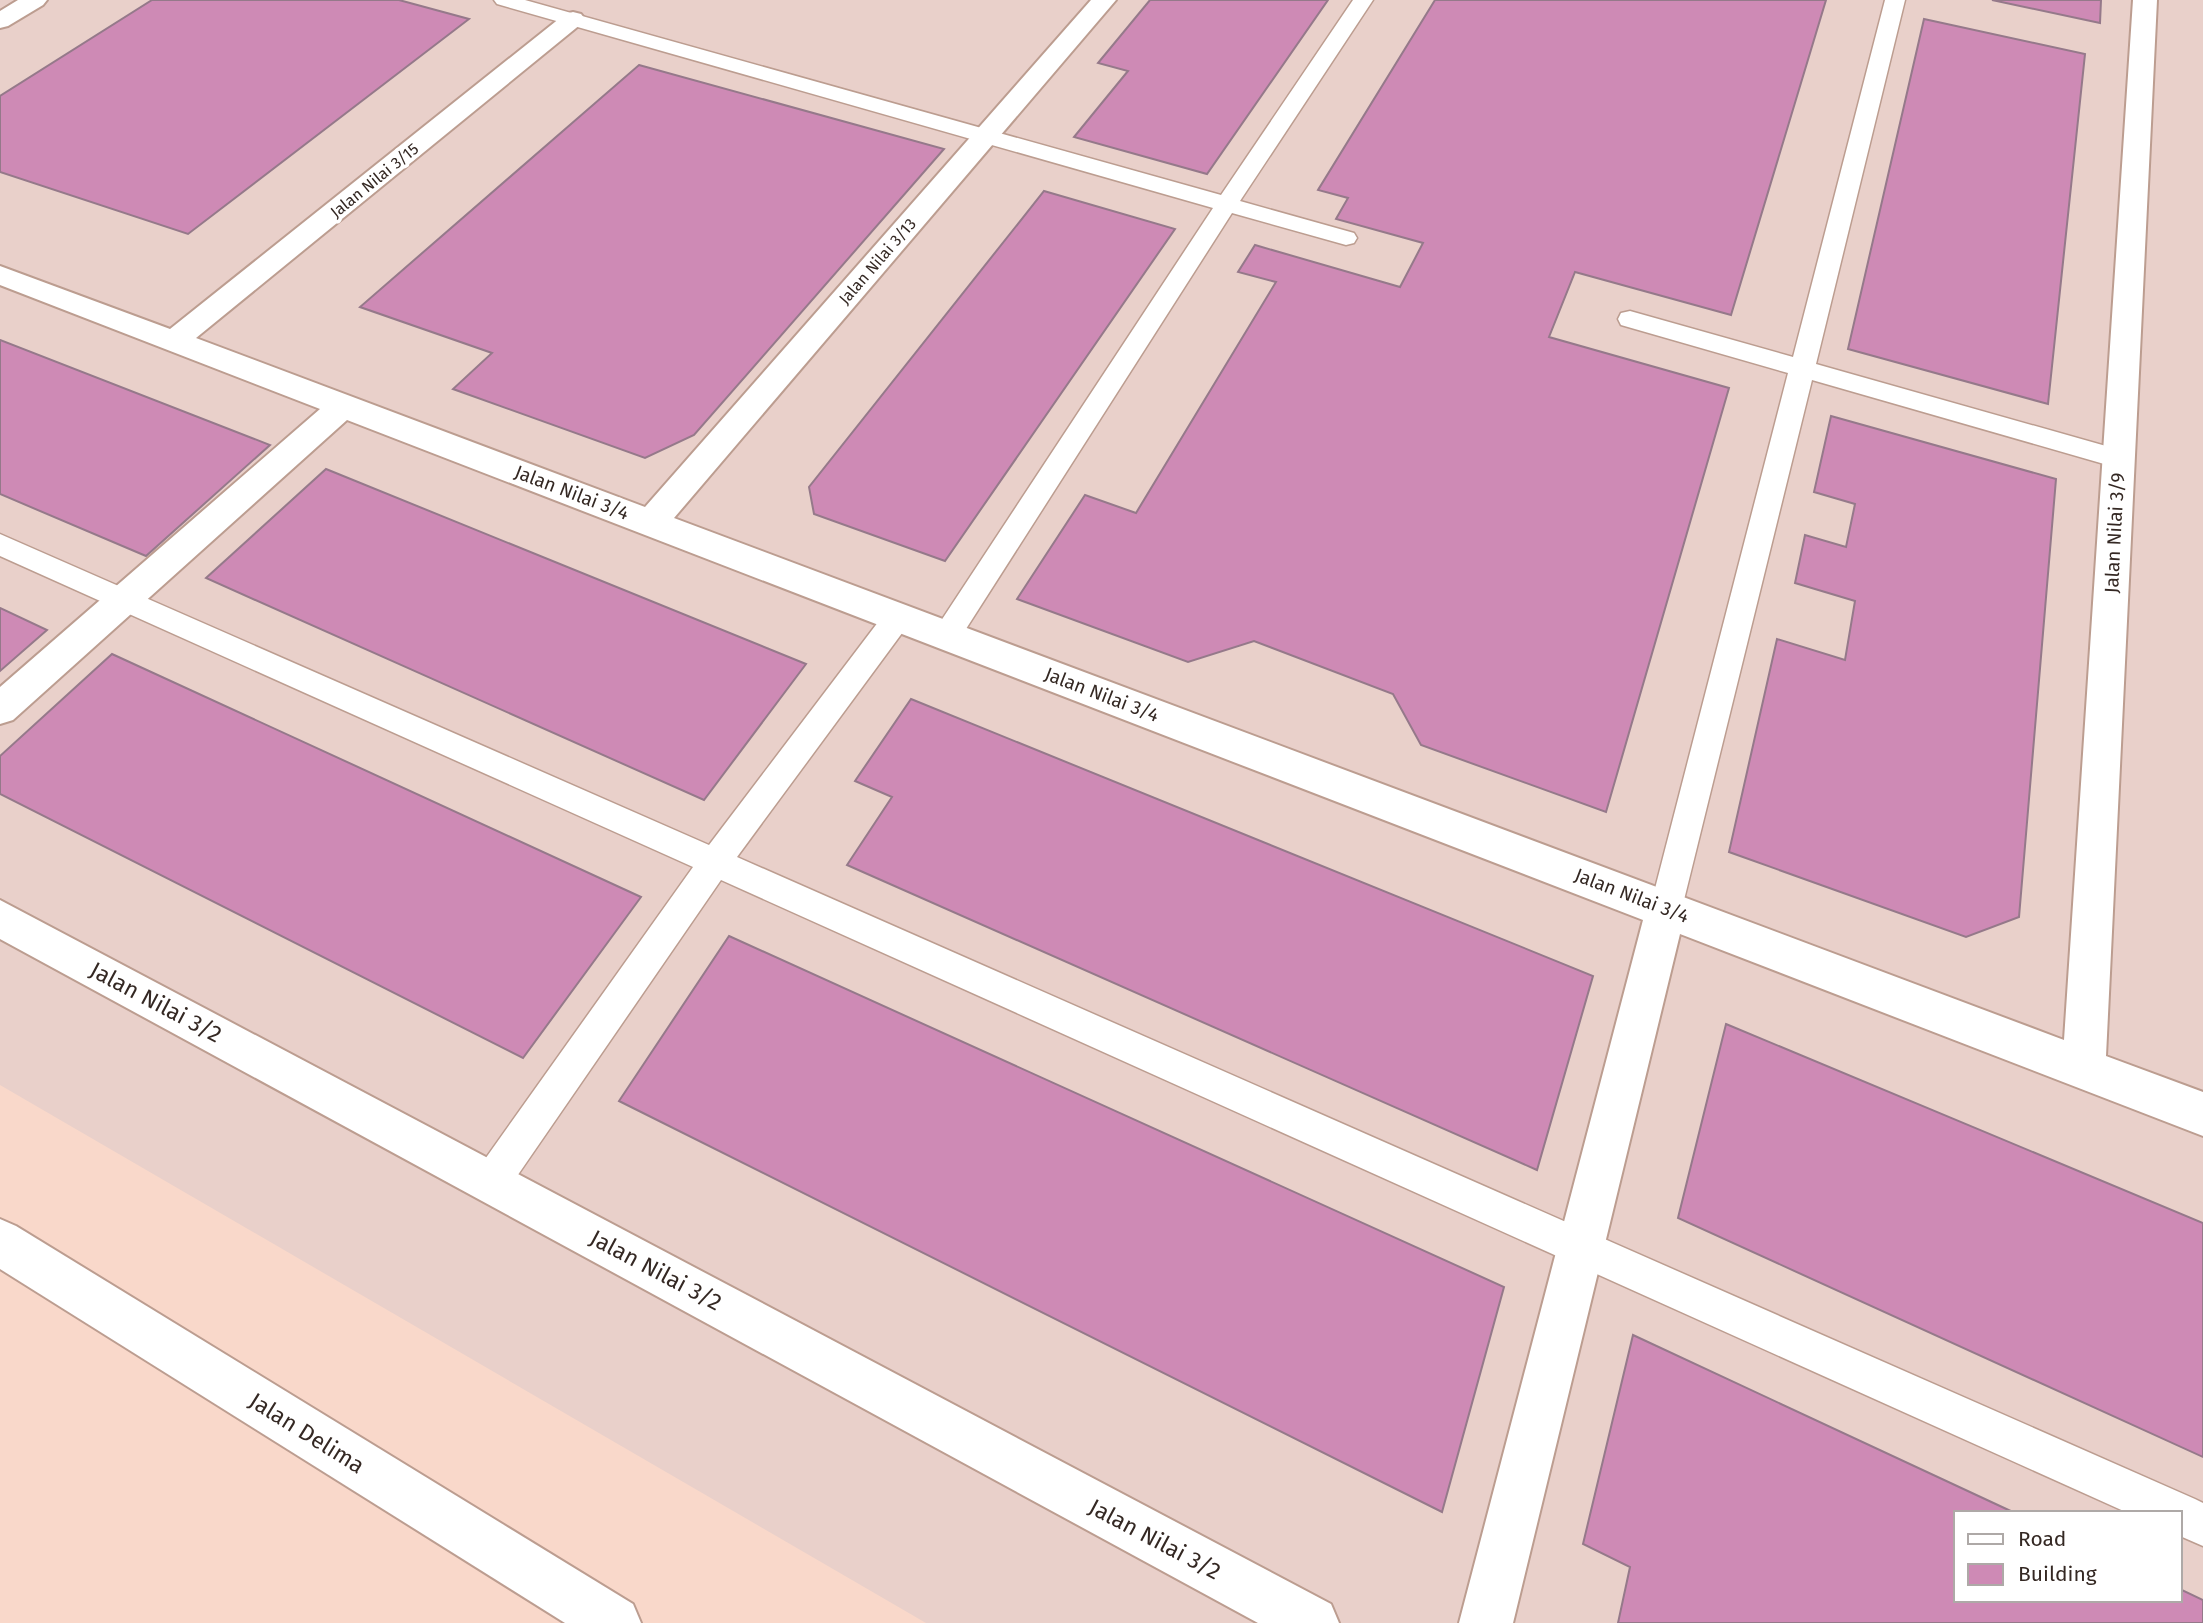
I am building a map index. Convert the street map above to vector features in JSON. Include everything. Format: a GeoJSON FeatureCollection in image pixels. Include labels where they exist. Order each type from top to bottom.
{"type":"FeatureCollection","features":[{"type":"Feature","properties":{"kind":"street"},"geometry":{"type":"LineString","coordinates":[[0,21],[35,0]]}},
{"type":"Feature","properties":{"kind":"street","name":"Jalan Nilai 3/13"},"geometry":{"type":"LineString","coordinates":[[651,522],[1104,0]]}},
{"type":"Feature","properties":{"kind":"street","name":"Jalan Nilai 3/9"},"geometry":{"type":"LineString","coordinates":[[2084,1067],[2145,0]]}},
{"type":"Feature","properties":{"kind":"street","name":"Jalan Nilai 3/15"},"geometry":{"type":"LineString","coordinates":[[174,341],[573,19]]}},
{"type":"Feature","properties":{"kind":"street","name":"Jalan Nilai 3/4"},"geometry":{"type":"LineString","coordinates":[[0,275],[2203,1114]]}},
{"type":"Feature","properties":{"kind":"street"},"geometry":{"type":"LineString","coordinates":[[0,709],[344,406]]}},
{"type":"Feature","properties":{"kind":"street"},"geometry":{"type":"LineString","coordinates":[[1486,1623],[1666,908]]}},
{"type":"Feature","properties":{"kind":"street","name":"Jalan Nilai 3/2"},"geometry":{"type":"LineString","coordinates":[[0,918],[1312,1623]]}},
{"type":"Feature","properties":{"kind":"street","name":"Jalan Delima"},"geometry":{"type":"LineString","coordinates":[[0,1242],[614,1623]]}},
{"type":"Feature","properties":{"kind":"lane"},"geometry":{"type":"LineString","coordinates":[[504,0],[1346,238]]}},
{"type":"Feature","properties":{"kind":"lane"},"geometry":{"type":"LineString","coordinates":[[947,635],[1227,203],[1363,0]]}},
{"type":"Feature","properties":{"kind":"lane"},"geometry":{"type":"LineString","coordinates":[[1666,908],[1895,0]]}},
{"type":"Feature","properties":{"kind":"lane"},"geometry":{"type":"LineString","coordinates":[[1630,319],[2119,459]]}},
{"type":"Feature","properties":{"kind":"lane"},"geometry":{"type":"LineString","coordinates":[[0,544],[2171,1511]]}},
{"type":"Feature","properties":{"kind":"lane"},"geometry":{"type":"LineString","coordinates":[[491,1181],[715,862],[898,617]]}},
{"type":"Feature","properties":{"kind":"lane"},"geometry":{"type":"LineString","coordinates":[[2182,1516],[2203,1525]]}},
{"type":"Feature","properties":{"kind":"shaded area"},"geometry":{"type":"Polygon","coordinates":[[[0,0],[2203,0],[2203,1623],[926,1623],[0,1085],[0,0]]]}},
{"type":"Feature","properties":{"kind":"building"},"geometry":{"type":"Polygon","coordinates":[[[152,0],[399,0],[469,19],[188,234],[0,172],[0,96],[152,0]]]}},
{"type":"Feature","properties":{"kind":"building"},"geometry":{"type":"Polygon","coordinates":[[[1150,0],[1328,0],[1207,174],[1074,137],[1128,71],[1098,63],[1150,0]]]}},
{"type":"Feature","properties":{"kind":"building"},"geometry":{"type":"Polygon","coordinates":[[[1435,0],[1826,0],[1731,315],[1575,272],[1549,337],[1729,388],[1606,812],[1421,745],[1393,694],[1254,641],[1188,662],[1017,599],[1085,495],[1136,513],[1276,282],[1238,272],[1255,245],[1400,287],[1423,243],[1336,219],[1348,198],[1318,190],[1435,0]]]}},
{"type":"Feature","properties":{"kind":"building"},"geometry":{"type":"Polygon","coordinates":[[[1992,0],[2101,0],[2100,23],[1992,0]]]}},
{"type":"Feature","properties":{"kind":"building"},"geometry":{"type":"Polygon","coordinates":[[[1924,19],[2085,54],[2048,404],[1848,349],[1924,19]]]}},
{"type":"Feature","properties":{"kind":"building"},"geometry":{"type":"Polygon","coordinates":[[[639,65],[944,149],[694,435],[645,458],[453,389],[492,353],[360,307],[639,65]]]}},
{"type":"Feature","properties":{"kind":"building"},"geometry":{"type":"Polygon","coordinates":[[[1044,191],[1175,229],[945,561],[814,514],[809,487],[1044,191]]]}},
{"type":"Feature","properties":{"kind":"building"},"geometry":{"type":"Polygon","coordinates":[[[0,340],[270,445],[146,556],[0,494],[0,340]]]}},
{"type":"Feature","properties":{"kind":"building"},"geometry":{"type":"Polygon","coordinates":[[[1831,416],[2056,479],[2019,917],[1966,937],[1729,852],[1777,639],[1845,660],[1855,601],[1795,583],[1805,535],[1846,547],[1855,504],[1814,492],[1831,416]]]}},
{"type":"Feature","properties":{"kind":"building"},"geometry":{"type":"Polygon","coordinates":[[[326,469],[806,664],[704,800],[206,578],[326,469]]]}},
{"type":"Feature","properties":{"kind":"building"},"geometry":{"type":"Polygon","coordinates":[[[0,608],[47,630],[0,671],[0,608]]]}},
{"type":"Feature","properties":{"kind":"building"},"geometry":{"type":"Polygon","coordinates":[[[112,654],[641,897],[523,1058],[0,794],[0,756],[112,654]]]}},
{"type":"Feature","properties":{"kind":"building"},"geometry":{"type":"Polygon","coordinates":[[[911,699],[1593,976],[1537,1170],[847,865],[892,797],[855,781],[911,699]]]}},
{"type":"Feature","properties":{"kind":"building"},"geometry":{"type":"Polygon","coordinates":[[[729,936],[1504,1287],[1442,1512],[619,1101],[729,936]]]}},
{"type":"Feature","properties":{"kind":"building"},"geometry":{"type":"Polygon","coordinates":[[[1726,1024],[2203,1223],[2203,1457],[1678,1218],[1726,1024]]]}},
{"type":"Feature","properties":{"kind":"building"},"geometry":{"type":"Polygon","coordinates":[[[1633,1335],[2011,1511],[1954,1511],[1954,1602],[2182,1602],[2182,1590],[2203,1600],[2203,1623],[1618,1623],[1630,1567],[1583,1544],[1633,1335]]]}}]}
